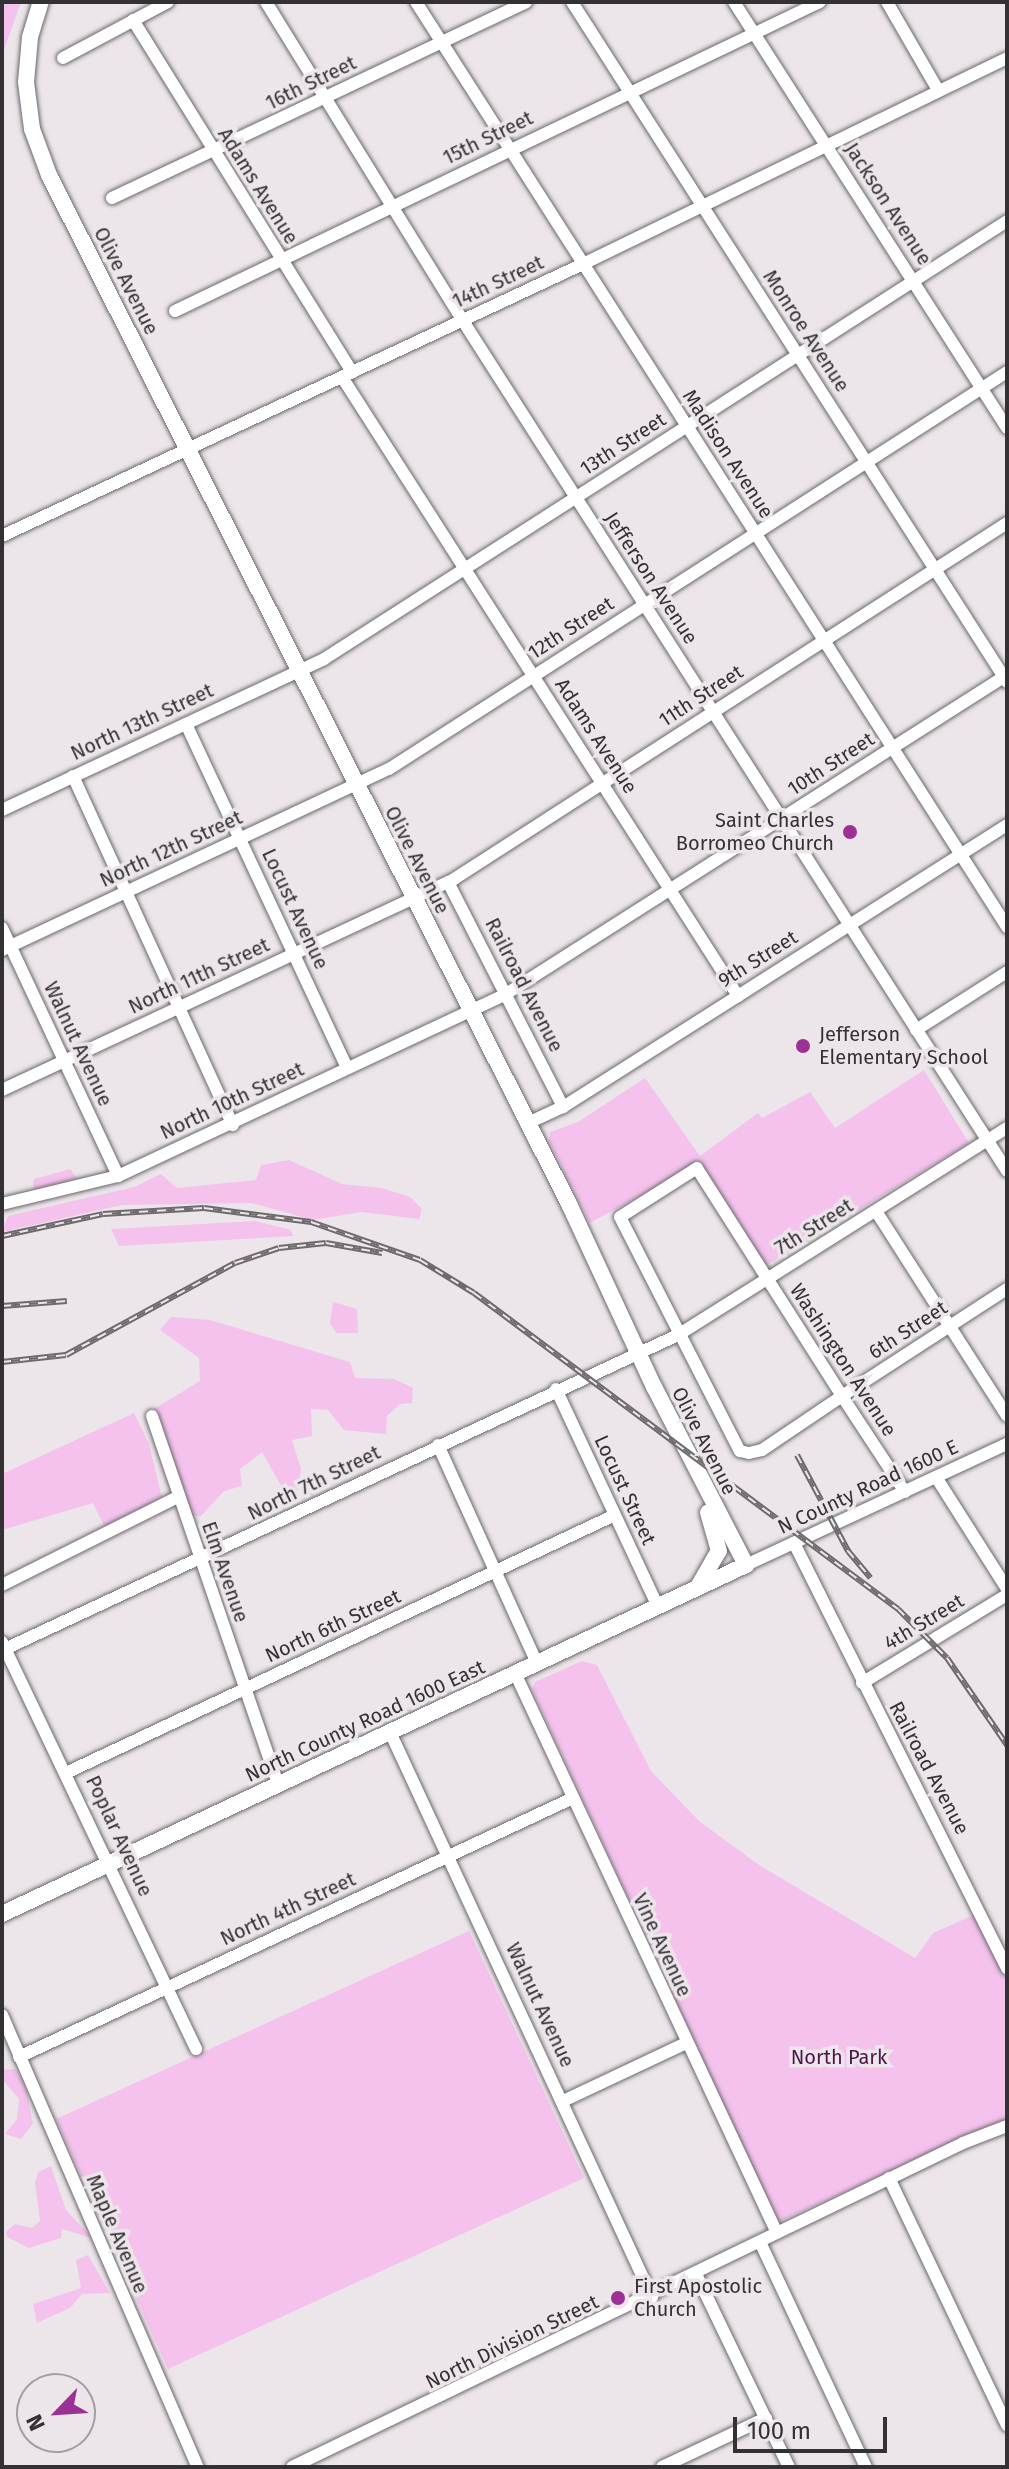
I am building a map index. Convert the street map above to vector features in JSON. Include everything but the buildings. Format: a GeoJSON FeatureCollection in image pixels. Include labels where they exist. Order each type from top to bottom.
{"type":"FeatureCollection","features":[{"type":"Feature","properties":{"kind":"main road","name":"Olive Avenue"},"geometry":{"type":"LineString","coordinates":[[41,2],[30,37],[26,82],[32,129],[49,175],[528,1123],[637,1352],[746,1565]]}},
{"type":"Feature","properties":{"kind":"main road"},"geometry":{"type":"LineString","coordinates":[[694,1590],[708,1576],[719,1551],[700,1476]]}},
{"type":"Feature","properties":{"kind":"main road","name":"North County Road 1600 East"},"geometry":{"type":"LineString","coordinates":[[2,1914],[746,1565]]}},
{"type":"Feature","properties":{"kind":"street"},"geometry":{"type":"LineString","coordinates":[[63,58],[168,2]]}},
{"type":"Feature","properties":{"kind":"street","name":"Jefferson Avenue"},"geometry":{"type":"LineString","coordinates":[[266,2],[463,321],[1007,1171]]}},
{"type":"Feature","properties":{"kind":"street","name":"Madison Avenue"},"geometry":{"type":"LineString","coordinates":[[416,2],[1007,927]]}},
{"type":"Feature","properties":{"kind":"street","name":"16th Street"},"geometry":{"type":"LineString","coordinates":[[112,198],[213,153],[526,2]]}},
{"type":"Feature","properties":{"kind":"street","name":"Monroe Avenue"},"geometry":{"type":"LineString","coordinates":[[572,2],[1006,678]]}},
{"type":"Feature","properties":{"kind":"street","name":"Jackson Avenue"},"geometry":{"type":"LineString","coordinates":[[734,2],[1007,428]]}},
{"type":"Feature","properties":{"kind":"street","name":"15th Street"},"geometry":{"type":"LineString","coordinates":[[175,311],[820,2]]}},
{"type":"Feature","properties":{"kind":"street"},"geometry":{"type":"LineString","coordinates":[[887,2],[938,90]]}},
{"type":"Feature","properties":{"kind":"street","name":"Adams Avenue"},"geometry":{"type":"LineString","coordinates":[[133,20],[281,260],[465,569],[738,996]]}},
{"type":"Feature","properties":{"kind":"street","name":"14th Street"},"geometry":{"type":"LineString","coordinates":[[2,536],[583,264],[701,204],[1007,58]]}},
{"type":"Feature","properties":{"kind":"street","name":"13th Street"},"geometry":{"type":"LineString","coordinates":[[300,671],[465,569],[1007,221]]}},
{"type":"Feature","properties":{"kind":"street","name":"12th Street"},"geometry":{"type":"LineString","coordinates":[[357,784],[534,676],[1007,372]]}},
{"type":"Feature","properties":{"kind":"street","name":"11th Street"},"geometry":{"type":"LineString","coordinates":[[413,898],[448,882],[1007,523]]}},
{"type":"Feature","properties":{"kind":"street","name":"North 13th Street"},"geometry":{"type":"LineString","coordinates":[[2,810],[300,671]]}},
{"type":"Feature","properties":{"kind":"street","name":"10th Street"},"geometry":{"type":"LineString","coordinates":[[471,1011],[506,994],[1006,678]]}},
{"type":"Feature","properties":{"kind":"street","name":"Locust Avenue"},"geometry":{"type":"LineString","coordinates":[[186,724],[347,1068]]}},
{"type":"Feature","properties":{"kind":"street"},"geometry":{"type":"LineString","coordinates":[[73,776],[233,1125]]}},
{"type":"Feature","properties":{"kind":"street","name":"North 12th Street"},"geometry":{"type":"LineString","coordinates":[[6,948],[357,784]]}},
{"type":"Feature","properties":{"kind":"street","name":"9th Street"},"geometry":{"type":"LineString","coordinates":[[528,1123],[563,1107],[1007,825]]}},
{"type":"Feature","properties":{"kind":"street","name":"Railroad Avenue"},"geometry":{"type":"LineString","coordinates":[[448,882],[563,1107]]}},
{"type":"Feature","properties":{"kind":"street","name":"North 11th Street"},"geometry":{"type":"LineString","coordinates":[[2,1090],[413,898]]}},
{"type":"Feature","properties":{"kind":"street","name":"Walnut Avenue"},"geometry":{"type":"LineString","coordinates":[[2,928],[6,948],[118,1176]]}},
{"type":"Feature","properties":{"kind":"street"},"geometry":{"type":"LineString","coordinates":[[916,1030],[1007,972]]}},
{"type":"Feature","properties":{"kind":"street","name":"North 10th Street"},"geometry":{"type":"LineString","coordinates":[[2,1204],[118,1176],[233,1125],[471,1011]]}},
{"type":"Feature","properties":{"kind":"street","name":"7th Street"},"geometry":{"type":"LineString","coordinates":[[637,1352],[678,1335],[1007,1128]]}},
{"type":"Feature","properties":{"kind":"street","name":"Washington Avenue"},"geometry":{"type":"LineString","coordinates":[[678,1335],[620,1217],[697,1168],[905,1492]]}},
{"type":"Feature","properties":{"kind":"street"},"geometry":{"type":"LineString","coordinates":[[876,1211],[1007,1416]]}},
{"type":"Feature","properties":{"kind":"street","name":"6th Street"},"geometry":{"type":"LineString","coordinates":[[678,1335],[740,1451],[749,1453],[1007,1289]]}},
{"type":"Feature","properties":{"kind":"street","name":"North 7th Street"},"geometry":{"type":"LineString","coordinates":[[4,1645],[200,1560],[637,1352]]}},
{"type":"Feature","properties":{"kind":"street","name":"Locust Street"},"geometry":{"type":"LineString","coordinates":[[556,1389],[658,1607]]}},
{"type":"Feature","properties":{"kind":"street","name":"Elm Avenue"},"geometry":{"type":"LineString","coordinates":[[152,1416],[278,1785]]}},
{"type":"Feature","properties":{"kind":"street","name":"N County Road 1600 E"},"geometry":{"type":"LineString","coordinates":[[746,1565],[1007,1444]]}},
{"type":"Feature","properties":{"kind":"street"},"geometry":{"type":"LineString","coordinates":[[438,1445],[537,1663]]}},
{"type":"Feature","properties":{"kind":"street"},"geometry":{"type":"LineString","coordinates":[[936,1477],[1007,1592]]}},
{"type":"Feature","properties":{"kind":"street"},"geometry":{"type":"LineString","coordinates":[[2,1585],[178,1497]]}},
{"type":"Feature","properties":{"kind":"street","name":"North 6th Street"},"geometry":{"type":"LineString","coordinates":[[68,1772],[615,1515]]}},
{"type":"Feature","properties":{"kind":"street","name":"Railroad Avenue"},"geometry":{"type":"LineString","coordinates":[[794,1543],[1007,1967]]}},
{"type":"Feature","properties":{"kind":"street","name":"4th Street"},"geometry":{"type":"LineString","coordinates":[[862,1683],[1007,1592]]}},
{"type":"Feature","properties":{"kind":"street","name":"Poplar Avenue"},"geometry":{"type":"LineString","coordinates":[[4,1645],[14,1672],[68,1772],[196,2049]]}},
{"type":"Feature","properties":{"kind":"street","name":"Vine Avenue"},"geometry":{"type":"LineString","coordinates":[[515,1673],[777,2233]]}},
{"type":"Feature","properties":{"kind":"street","name":"Walnut Avenue"},"geometry":{"type":"LineString","coordinates":[[390,1732],[652,2297]]}},
{"type":"Feature","properties":{"kind":"street","name":"North 4th Street"},"geometry":{"type":"LineString","coordinates":[[19,2057],[573,1798]]}},
{"type":"Feature","properties":{"kind":"street","name":"Maple Avenue"},"geometry":{"type":"LineString","coordinates":[[2,2015],[198,2467]]}},
{"type":"Feature","properties":{"kind":"street"},"geometry":{"type":"LineString","coordinates":[[563,2101],[686,2043]]}},
{"type":"Feature","properties":{"kind":"street","name":"North Division Street"},"geometry":{"type":"LineString","coordinates":[[292,2467],[652,2297],[889,2178],[1007,2126]]}},
{"type":"Feature","properties":{"kind":"street"},"geometry":{"type":"LineString","coordinates":[[889,2178],[1007,2425]]}},
{"type":"Feature","properties":{"kind":"street"},"geometry":{"type":"LineString","coordinates":[[760,2242],[866,2467]]}},
{"type":"Feature","properties":{"kind":"street"},"geometry":{"type":"LineString","coordinates":[[696,2274],[789,2467]]}},
{"type":"Feature","properties":{"kind":"street"},"geometry":{"type":"LineString","coordinates":[[662,2467],[766,2418]]}},
{"type":"Feature","properties":{"kind":"green space"},"geometry":{"type":"Polygon","coordinates":[[[2,2],[21,2],[2,55],[2,2]]]}},
{"type":"Feature","properties":{"kind":"green space"},"geometry":{"type":"Polygon","coordinates":[[[924,1070],[969,1143],[765,1266],[700,1163],[590,1223],[549,1141],[550,1132],[578,1122],[645,1078],[700,1156],[758,1113],[762,1118],[810,1092],[835,1128],[924,1070]]]}},
{"type":"Feature","properties":{"kind":"green space"},"geometry":{"type":"Polygon","coordinates":[[[289,1160],[342,1184],[382,1188],[410,1197],[422,1209],[419,1219],[361,1212],[313,1220],[251,1203],[122,1205],[2,1232],[8,1216],[134,1187],[161,1174],[177,1188],[256,1180],[261,1165],[289,1160]]]}},
{"type":"Feature","properties":{"kind":"green space"},"geometry":{"type":"Polygon","coordinates":[[[70,1169],[80,1182],[37,1192],[33,1186],[34,1179],[70,1169]]]}},
{"type":"Feature","properties":{"kind":"green space"},"geometry":{"type":"Polygon","coordinates":[[[255,1221],[291,1230],[293,1236],[119,1246],[111,1229],[255,1221]]]}},
{"type":"Feature","properties":{"kind":"green space"},"geometry":{"type":"Polygon","coordinates":[[[333,1302],[357,1309],[358,1333],[336,1333],[330,1323],[333,1302]]]}},
{"type":"Feature","properties":{"kind":"green space"},"geometry":{"type":"Polygon","coordinates":[[[171,1317],[210,1320],[350,1362],[355,1378],[394,1379],[413,1388],[412,1403],[400,1404],[387,1416],[386,1434],[344,1430],[328,1410],[311,1409],[312,1436],[292,1440],[301,1469],[298,1490],[283,1489],[262,1452],[240,1469],[242,1486],[224,1491],[201,1516],[191,1516],[154,1409],[200,1381],[199,1358],[160,1330],[171,1317]]]}},
{"type":"Feature","properties":{"kind":"green space"},"geometry":{"type":"Polygon","coordinates":[[[134,1413],[149,1444],[162,1498],[153,1511],[106,1530],[93,1503],[2,1530],[2,1474],[134,1413]]]}},
{"type":"Feature","properties":{"kind":"green space","name":"North Park"},"geometry":{"type":"Polygon","coordinates":[[[582,1661],[597,1665],[651,1771],[699,1821],[759,1865],[915,1958],[933,1933],[976,1914],[1007,1982],[1007,2119],[778,2222],[532,1689],[535,1682],[582,1661]]]}},
{"type":"Feature","properties":{"kind":"green space"},"geometry":{"type":"Polygon","coordinates":[[[469,1931],[584,2178],[168,2369],[56,2119],[469,1931]]]}},
{"type":"Feature","properties":{"kind":"green space"},"geometry":{"type":"Polygon","coordinates":[[[15,2069],[25,2082],[33,2124],[21,2139],[5,2134],[17,2119],[19,2099],[2,2079],[2,2070],[15,2069]]]}},
{"type":"Feature","properties":{"kind":"green space"},"geometry":{"type":"Polygon","coordinates":[[[51,2166],[66,2210],[92,2238],[62,2229],[61,2238],[29,2248],[7,2237],[6,2232],[15,2224],[32,2228],[40,2221],[35,2183],[38,2172],[51,2166]]]}},
{"type":"Feature","properties":{"kind":"green space"},"geometry":{"type":"Polygon","coordinates":[[[88,2255],[110,2293],[82,2294],[70,2308],[37,2323],[33,2304],[81,2288],[76,2260],[88,2255]]]}},
{"type":"Feature","properties":{"kind":"railway"},"geometry":{"type":"LineString","coordinates":[[2,1236],[103,1214],[204,1208],[311,1222],[420,1260],[474,1293],[898,1609],[947,1658],[1007,1745]]}},
{"type":"Feature","properties":{"kind":"railway"},"geometry":{"type":"LineString","coordinates":[[2,1362],[66,1355],[235,1263],[279,1248],[326,1243],[382,1253]]}},
{"type":"Feature","properties":{"kind":"railway"},"geometry":{"type":"LineString","coordinates":[[2,1306],[67,1301]]}},
{"type":"Feature","properties":{"kind":"railway"},"geometry":{"type":"LineString","coordinates":[[797,1455],[848,1551],[871,1578]]}},
{"type":"Feature","properties":{"kind":"place","name":"Saint Charles Borromeo Church"},"geometry":{"type":"Point","coordinates":[850,832]}},
{"type":"Feature","properties":{"kind":"place","name":"Jefferson Elementary School"},"geometry":{"type":"Point","coordinates":[803,1046]}},
{"type":"Feature","properties":{"kind":"place","name":"First Apostolic Church"},"geometry":{"type":"Point","coordinates":[618,2298]}}]}
